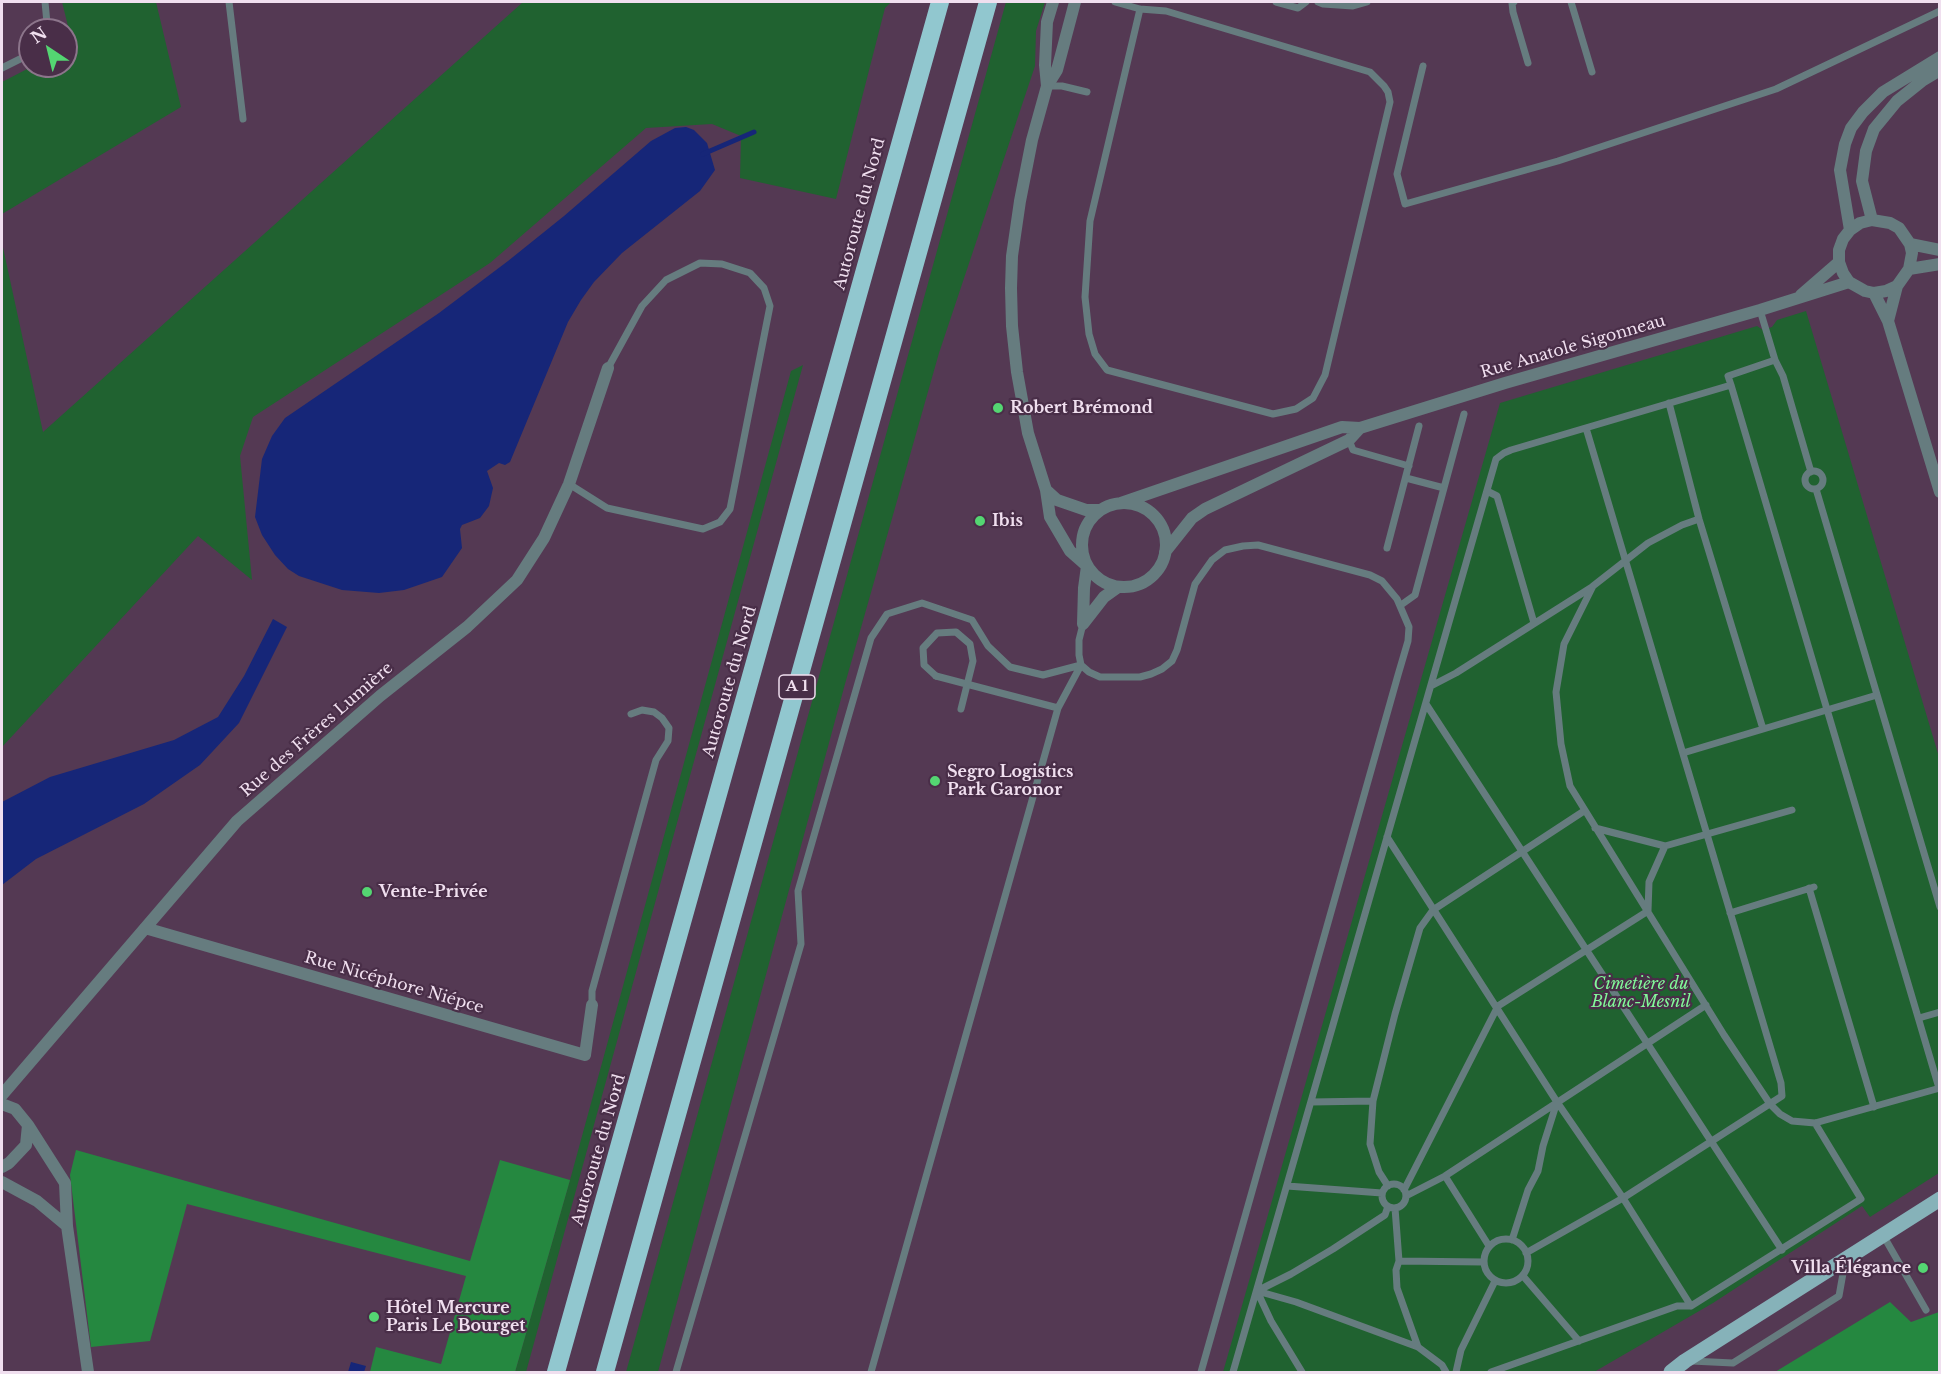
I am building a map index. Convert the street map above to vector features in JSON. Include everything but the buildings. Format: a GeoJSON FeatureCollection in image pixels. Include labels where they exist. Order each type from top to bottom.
{"type":"FeatureCollection","features":[{"type":"Feature","properties":{"kind":"highway"},"geometry":{"type":"LineString","coordinates":[[927,2],[927,44]]}},
{"type":"Feature","properties":{"kind":"highway","name":"Autoroute du Nord"},"geometry":{"type":"LineString","coordinates":[[556,1372],[940,2]]}},
{"type":"Feature","properties":{"kind":"highway","name":"A 1"},"geometry":{"type":"LineString","coordinates":[[605,1372],[988,2]]}},
{"type":"Feature","properties":{"kind":"main road"},"geometry":{"type":"LineString","coordinates":[[1671,1372],[1940,1200]]}},
{"type":"Feature","properties":{"kind":"main road"},"geometry":{"type":"LineString","coordinates":[[1659,1372],[1685,1361]]}},
{"type":"Feature","properties":{"kind":"street"},"geometry":{"type":"LineString","coordinates":[[1047,86],[1045,65],[1047,22],[1053,2]]}},
{"type":"Feature","properties":{"kind":"street"},"geometry":{"type":"LineString","coordinates":[[1075,2],[1057,70],[1047,86],[1032,140],[1012,256],[1012,326],[1020,387],[1028,433],[1046,490],[1050,517],[1070,551],[1087,566],[1095,576],[1106,583],[1118,587],[1131,586],[1153,575],[1161,564],[1166,540],[1155,517],[1134,504],[1110,505],[1091,519],[1084,529],[1082,542],[1087,566],[1083,624]]}},
{"type":"Feature","properties":{"kind":"street"},"geometry":{"type":"LineString","coordinates":[[1850,230],[1840,170],[1851,128],[1883,92],[1940,57]]}},
{"type":"Feature","properties":{"kind":"street"},"geometry":{"type":"LineString","coordinates":[[1872,220],[1862,181],[1866,151],[1874,129],[1898,101],[1922,81],[1940,70]]}},
{"type":"Feature","properties":{"kind":"street"},"geometry":{"type":"LineString","coordinates":[[1888,321],[1897,285],[1909,269],[1912,253],[1910,244],[1899,228],[1890,223],[1872,220],[1860,223],[1850,230],[1839,250],[1839,262],[1849,282],[1874,293],[1886,291],[1897,285]]}},
{"type":"Feature","properties":{"kind":"street"},"geometry":{"type":"LineString","coordinates":[[1910,244],[1940,250]]}},
{"type":"Feature","properties":{"kind":"street","name":"Rue Anatole Sigonneau"},"geometry":{"type":"LineString","coordinates":[[1795,300],[1839,262]]}},
{"type":"Feature","properties":{"kind":"street"},"geometry":{"type":"LineString","coordinates":[[1909,269],[1940,264]]}},
{"type":"Feature","properties":{"kind":"street","name":"Rue Anatole Sigonneau"},"geometry":{"type":"LineString","coordinates":[[1121,503],[1342,427],[1360,428],[1849,282]]}},
{"type":"Feature","properties":{"kind":"street"},"geometry":{"type":"LineString","coordinates":[[1874,293],[1888,321],[1940,492]]}},
{"type":"Feature","properties":{"kind":"street","name":"Rue des Frères Lumière"},"geometry":{"type":"LineString","coordinates":[[2,1095],[237,821],[380,696],[467,627],[517,580],[544,537],[568,484],[608,368]]}},
{"type":"Feature","properties":{"kind":"street"},"geometry":{"type":"LineString","coordinates":[[1165,552],[1192,518],[1206,509],[1349,440],[1360,428]]}},
{"type":"Feature","properties":{"kind":"street"},"geometry":{"type":"LineString","coordinates":[[1046,490],[1057,500],[1086,510],[1101,510]]}},
{"type":"Feature","properties":{"kind":"street"},"geometry":{"type":"LineString","coordinates":[[1083,624],[1104,597],[1118,587]]}},
{"type":"Feature","properties":{"kind":"street","name":"Rue Nicéphore Niépce"},"geometry":{"type":"LineString","coordinates":[[145,928],[585,1055],[592,1005]]}},
{"type":"Feature","properties":{"kind":"street"},"geometry":{"type":"LineString","coordinates":[[2,1104],[15,1109],[28,1125],[65,1183],[67,1226],[88,1372]]}},
{"type":"Feature","properties":{"kind":"street"},"geometry":{"type":"LineString","coordinates":[[2,1167],[26,1145],[28,1125]]}},
{"type":"Feature","properties":{"kind":"street"},"geometry":{"type":"LineString","coordinates":[[2,1182],[37,1201],[67,1226]]}},
{"type":"Feature","properties":{"kind":"lane"},"geometry":{"type":"LineString","coordinates":[[45,2],[47,18]]}},
{"type":"Feature","properties":{"kind":"lane"},"geometry":{"type":"LineString","coordinates":[[229,2],[243,120]]}},
{"type":"Feature","properties":{"kind":"lane"},"geometry":{"type":"LineString","coordinates":[[1115,2],[1140,9],[1166,11],[1370,72],[1388,92],[1390,102],[1325,375],[1313,398],[1296,409],[1274,414],[1107,370],[1095,354],[1089,334],[1085,297],[1090,221],[1140,9]]}},
{"type":"Feature","properties":{"kind":"lane"},"geometry":{"type":"LineString","coordinates":[[1276,2],[1299,8],[1306,2]]}},
{"type":"Feature","properties":{"kind":"lane"},"geometry":{"type":"LineString","coordinates":[[1318,2],[1353,6],[1367,2]]}},
{"type":"Feature","properties":{"kind":"lane"},"geometry":{"type":"LineString","coordinates":[[1514,2],[1512,3],[1513,12],[1528,63]]}},
{"type":"Feature","properties":{"kind":"lane"},"geometry":{"type":"LineString","coordinates":[[1571,2],[1592,72]]}},
{"type":"Feature","properties":{"kind":"lane"},"geometry":{"type":"LineString","coordinates":[[1423,66],[1396,174],[1405,204],[1558,161],[1776,90],[1940,11]]}},
{"type":"Feature","properties":{"kind":"lane"},"geometry":{"type":"LineString","coordinates":[[2,69],[18,61]]}},
{"type":"Feature","properties":{"kind":"lane"},"geometry":{"type":"LineString","coordinates":[[1047,86],[1062,86],[1087,92]]}},
{"type":"Feature","properties":{"kind":"lane"},"geometry":{"type":"LineString","coordinates":[[568,484],[607,508],[703,529],[720,522],[730,509],[770,306],[764,288],[750,273],[722,264],[700,263],[666,280],[642,306],[608,368]]}},
{"type":"Feature","properties":{"kind":"lane"},"geometry":{"type":"LineString","coordinates":[[1760,310],[1775,360],[1783,376],[1811,472]]}},
{"type":"Feature","properties":{"kind":"lane"},"geometry":{"type":"LineString","coordinates":[[1593,586],[1564,645],[1556,692],[1561,744],[1570,786],[1770,1104],[1792,1121],[1815,1123],[1939,1088],[1728,376],[1775,360]]}},
{"type":"Feature","properties":{"kind":"lane"},"geometry":{"type":"LineString","coordinates":[[1233,1372],[1496,459],[1504,453],[1731,385]]}},
{"type":"Feature","properties":{"kind":"lane"},"geometry":{"type":"LineString","coordinates":[[1669,403],[1700,519],[1763,729]]}},
{"type":"Feature","properties":{"kind":"lane"},"geometry":{"type":"LineString","coordinates":[[1401,606],[1415,595],[1464,414]]}},
{"type":"Feature","properties":{"kind":"lane"},"geometry":{"type":"LineString","coordinates":[[1387,548],[1419,426]]}},
{"type":"Feature","properties":{"kind":"lane"},"geometry":{"type":"LineString","coordinates":[[1526,1253],[1623,1198],[1782,1096],[1781,1083],[1586,428]]}},
{"type":"Feature","properties":{"kind":"lane"},"geometry":{"type":"LineString","coordinates":[[1349,440],[1353,450],[1409,466]]}},
{"type":"Feature","properties":{"kind":"lane"},"geometry":{"type":"LineString","coordinates":[[1817,471],[1822,474],[1821,486],[1816,489],[1811,489],[1806,485],[1805,480],[1811,472],[1817,471]]}},
{"type":"Feature","properties":{"kind":"lane"},"geometry":{"type":"LineString","coordinates":[[1406,478],[1444,488]]}},
{"type":"Feature","properties":{"kind":"lane"},"geometry":{"type":"LineString","coordinates":[[1816,489],[1940,907]]}},
{"type":"Feature","properties":{"kind":"lane"},"geometry":{"type":"LineString","coordinates":[[1487,491],[1497,496],[1534,624]]}},
{"type":"Feature","properties":{"kind":"lane"},"geometry":{"type":"LineString","coordinates":[[1431,686],[1456,673],[1593,586],[1648,543],[1682,525],[1700,519]]}},
{"type":"Feature","properties":{"kind":"lane"},"geometry":{"type":"LineString","coordinates":[[1083,624],[1079,640],[1079,655],[1081,665],[1089,672],[1100,677],[1140,677],[1162,669],[1172,661],[1177,650],[1195,584],[1203,571],[1225,550],[1242,546],[1258,546],[1382,581],[1401,606],[1409,627],[1408,640],[1201,1372]]}},
{"type":"Feature","properties":{"kind":"lane"},"geometry":{"type":"LineString","coordinates":[[676,1372],[801,944],[798,891],[871,638],[887,614],[922,603],[972,620],[988,646],[1010,667],[1043,675],[1081,665]]}},
{"type":"Feature","properties":{"kind":"lane"},"geometry":{"type":"LineString","coordinates":[[961,709],[973,661],[970,644],[956,632],[937,633],[923,648],[924,665],[936,676],[1058,708]]}},
{"type":"Feature","properties":{"kind":"lane"},"geometry":{"type":"LineString","coordinates":[[871,1372],[1058,708],[1081,665]]}},
{"type":"Feature","properties":{"kind":"lane"},"geometry":{"type":"LineString","coordinates":[[1683,753],[1877,695]]}},
{"type":"Feature","properties":{"kind":"lane"},"geometry":{"type":"LineString","coordinates":[[1426,704],[1782,1250]]}},
{"type":"Feature","properties":{"kind":"lane"},"geometry":{"type":"LineString","coordinates":[[592,1005],[592,990],[656,760],[668,741],[669,728],[654,712],[642,710],[631,714]]}},
{"type":"Feature","properties":{"kind":"lane"},"geometry":{"type":"LineString","coordinates":[[1595,828],[1665,846],[1792,810]]}},
{"type":"Feature","properties":{"kind":"lane"},"geometry":{"type":"LineString","coordinates":[[1388,1186],[1379,1172],[1370,1143],[1373,1101],[1420,928],[1433,910],[1584,811]]}},
{"type":"Feature","properties":{"kind":"lane"},"geometry":{"type":"LineString","coordinates":[[1387,837],[1691,1306]]}},
{"type":"Feature","properties":{"kind":"lane"},"geometry":{"type":"LineString","coordinates":[[1648,911],[1649,882],[1665,846]]}},
{"type":"Feature","properties":{"kind":"lane"},"geometry":{"type":"LineString","coordinates":[[1730,912],[1811,887],[1874,1107]]}},
{"type":"Feature","properties":{"kind":"lane"},"geometry":{"type":"LineString","coordinates":[[1405,1193],[1394,1184],[1388,1186],[1383,1193],[1383,1201],[1391,1207],[1401,1206],[1405,1193],[1498,1006],[1648,911]]}},
{"type":"Feature","properties":{"kind":"lane"},"geometry":{"type":"LineString","coordinates":[[1405,1193],[1445,1176],[1706,1005]]}},
{"type":"Feature","properties":{"kind":"lane"},"geometry":{"type":"LineString","coordinates":[[1919,1018],[1940,1012]]}},
{"type":"Feature","properties":{"kind":"lane"},"geometry":{"type":"LineString","coordinates":[[1311,1102],[1373,1101]]}},
{"type":"Feature","properties":{"kind":"lane"},"geometry":{"type":"LineString","coordinates":[[1512,1240],[1528,1190],[1538,1171],[1543,1146],[1557,1102]]}},
{"type":"Feature","properties":{"kind":"lane"},"geometry":{"type":"LineString","coordinates":[[1491,1372],[1677,1306],[1691,1306],[1861,1199],[1815,1123]]}},
{"type":"Feature","properties":{"kind":"lane"},"geometry":{"type":"LineString","coordinates":[[1445,1176],[1489,1246]]}},
{"type":"Feature","properties":{"kind":"lane"},"geometry":{"type":"LineString","coordinates":[[1287,1185],[1383,1193]]}},
{"type":"Feature","properties":{"kind":"lane"},"geometry":{"type":"LineString","coordinates":[[1257,1291],[1292,1274],[1333,1249],[1384,1215],[1391,1207]]}},
{"type":"Feature","properties":{"kind":"lane"},"geometry":{"type":"LineString","coordinates":[[1391,1207],[1399,1261],[1396,1270],[1397,1288],[1418,1347]]}},
{"type":"Feature","properties":{"kind":"lane"},"geometry":{"type":"LineString","coordinates":[[1883,1235],[1926,1310]]}},
{"type":"Feature","properties":{"kind":"lane"},"geometry":{"type":"LineString","coordinates":[[1500,1240],[1512,1240],[1521,1245],[1526,1253],[1528,1265],[1522,1276],[1510,1284],[1495,1281],[1487,1274],[1483,1263],[1485,1254],[1489,1246],[1500,1240]]}},
{"type":"Feature","properties":{"kind":"lane"},"geometry":{"type":"LineString","coordinates":[[1685,1361],[1733,1363],[1772,1339],[1839,1296],[1846,1258]]}},
{"type":"Feature","properties":{"kind":"lane"},"geometry":{"type":"LineString","coordinates":[[1399,1261],[1483,1263]]}},
{"type":"Feature","properties":{"kind":"lane"},"geometry":{"type":"LineString","coordinates":[[1522,1276],[1579,1341]]}},
{"type":"Feature","properties":{"kind":"lane"},"geometry":{"type":"LineString","coordinates":[[1456,1372],[1461,1350],[1495,1281]]}},
{"type":"Feature","properties":{"kind":"lane"},"geometry":{"type":"LineString","coordinates":[[1257,1291],[1296,1302],[1418,1347],[1442,1365],[1446,1372]]}},
{"type":"Feature","properties":{"kind":"lane"},"geometry":{"type":"LineString","coordinates":[[1257,1291],[1271,1321],[1302,1372]]}},
{"type":"Feature","properties":{"kind":"green space"},"geometry":{"type":"Polygon","coordinates":[[[62,2],[156,2],[181,107],[2,214],[2,82],[18,74],[18,78],[78,78],[78,18],[66,18],[62,2]]]}},
{"type":"Feature","properties":{"kind":"green space"},"geometry":{"type":"Polygon","coordinates":[[[523,2],[891,2],[885,8],[836,199],[740,178],[741,136],[712,124],[646,128],[490,263],[253,417],[240,456],[252,580],[198,536],[2,747],[2,243],[43,432],[523,2]]]}},
{"type":"Feature","properties":{"kind":"green space"},"geometry":{"type":"Polygon","coordinates":[[[1006,2],[1045,2],[1036,31],[1035,66],[939,353],[845,684],[658,1372],[626,1372],[1006,2]]]}},
{"type":"Feature","properties":{"kind":"green space","name":"Cimetière du Blanc-Mesnil"},"geometry":{"type":"Polygon","coordinates":[[[1806,311],[1939,757],[1939,1173],[1870,1217],[1862,1206],[1713,1303],[1594,1372],[1223,1372],[1500,403],[1757,326],[1763,330],[1772,327],[1777,320],[1806,311]]]}},
{"type":"Feature","properties":{"kind":"green space"},"geometry":{"type":"Polygon","coordinates":[[[803,365],[526,1372],[515,1372],[570,1180],[791,371],[803,365]]]}},
{"type":"Feature","properties":{"kind":"green space"},"geometry":{"type":"Polygon","coordinates":[[[76,1150],[470,1261],[500,1160],[570,1180],[515,1372],[370,1372],[376,1347],[441,1364],[466,1276],[187,1204],[150,1341],[91,1347],[70,1175],[76,1150]]]}},
{"type":"Feature","properties":{"kind":"green space"},"geometry":{"type":"Polygon","coordinates":[[[1890,1302],[1911,1322],[1939,1312],[1939,1372],[1775,1372],[1890,1302]]]}},
{"type":"Feature","properties":{"kind":"shaded area"},"geometry":{"type":"Polygon","coordinates":[[[686,127],[694,130],[707,143],[715,170],[700,191],[622,253],[594,282],[581,300],[568,322],[510,462],[505,465],[499,463],[487,471],[493,488],[489,506],[480,518],[462,525],[460,529],[462,548],[442,577],[404,590],[379,593],[342,590],[299,576],[288,569],[275,555],[262,535],[255,517],[262,459],[272,436],[285,418],[439,313],[508,261],[651,141],[675,128],[686,127]]]}},
{"type":"Feature","properties":{"kind":"shaded area"},"geometry":{"type":"Polygon","coordinates":[[[273,619],[287,627],[239,723],[200,765],[144,804],[36,859],[2,885],[2,802],[50,777],[174,740],[218,717],[244,676],[273,619]]]}},
{"type":"Feature","properties":{"kind":"shaded area"},"geometry":{"type":"Polygon","coordinates":[[[351,1362],[366,1366],[364,1372],[348,1372],[351,1362]]]}},
{"type":"Feature","properties":{"kind":"waterway"},"geometry":{"type":"LineString","coordinates":[[703,154],[754,132]]}},
{"type":"Feature","properties":{"kind":"place","name":"Robert Brémond"},"geometry":{"type":"Point","coordinates":[998,408]}},
{"type":"Feature","properties":{"kind":"place","name":"Ibis"},"geometry":{"type":"Point","coordinates":[980,521]}},
{"type":"Feature","properties":{"kind":"place","name":"Segro Logistics Park Garonor"},"geometry":{"type":"Point","coordinates":[935,781]}},
{"type":"Feature","properties":{"kind":"place","name":"Vente-Privée"},"geometry":{"type":"Point","coordinates":[367,892]}},
{"type":"Feature","properties":{"kind":"place","name":"Villa Élégance"},"geometry":{"type":"Point","coordinates":[1923,1268]}},
{"type":"Feature","properties":{"kind":"place","name":"Hôtel Mercure Paris Le Bourget"},"geometry":{"type":"Point","coordinates":[374,1317]}}]}
